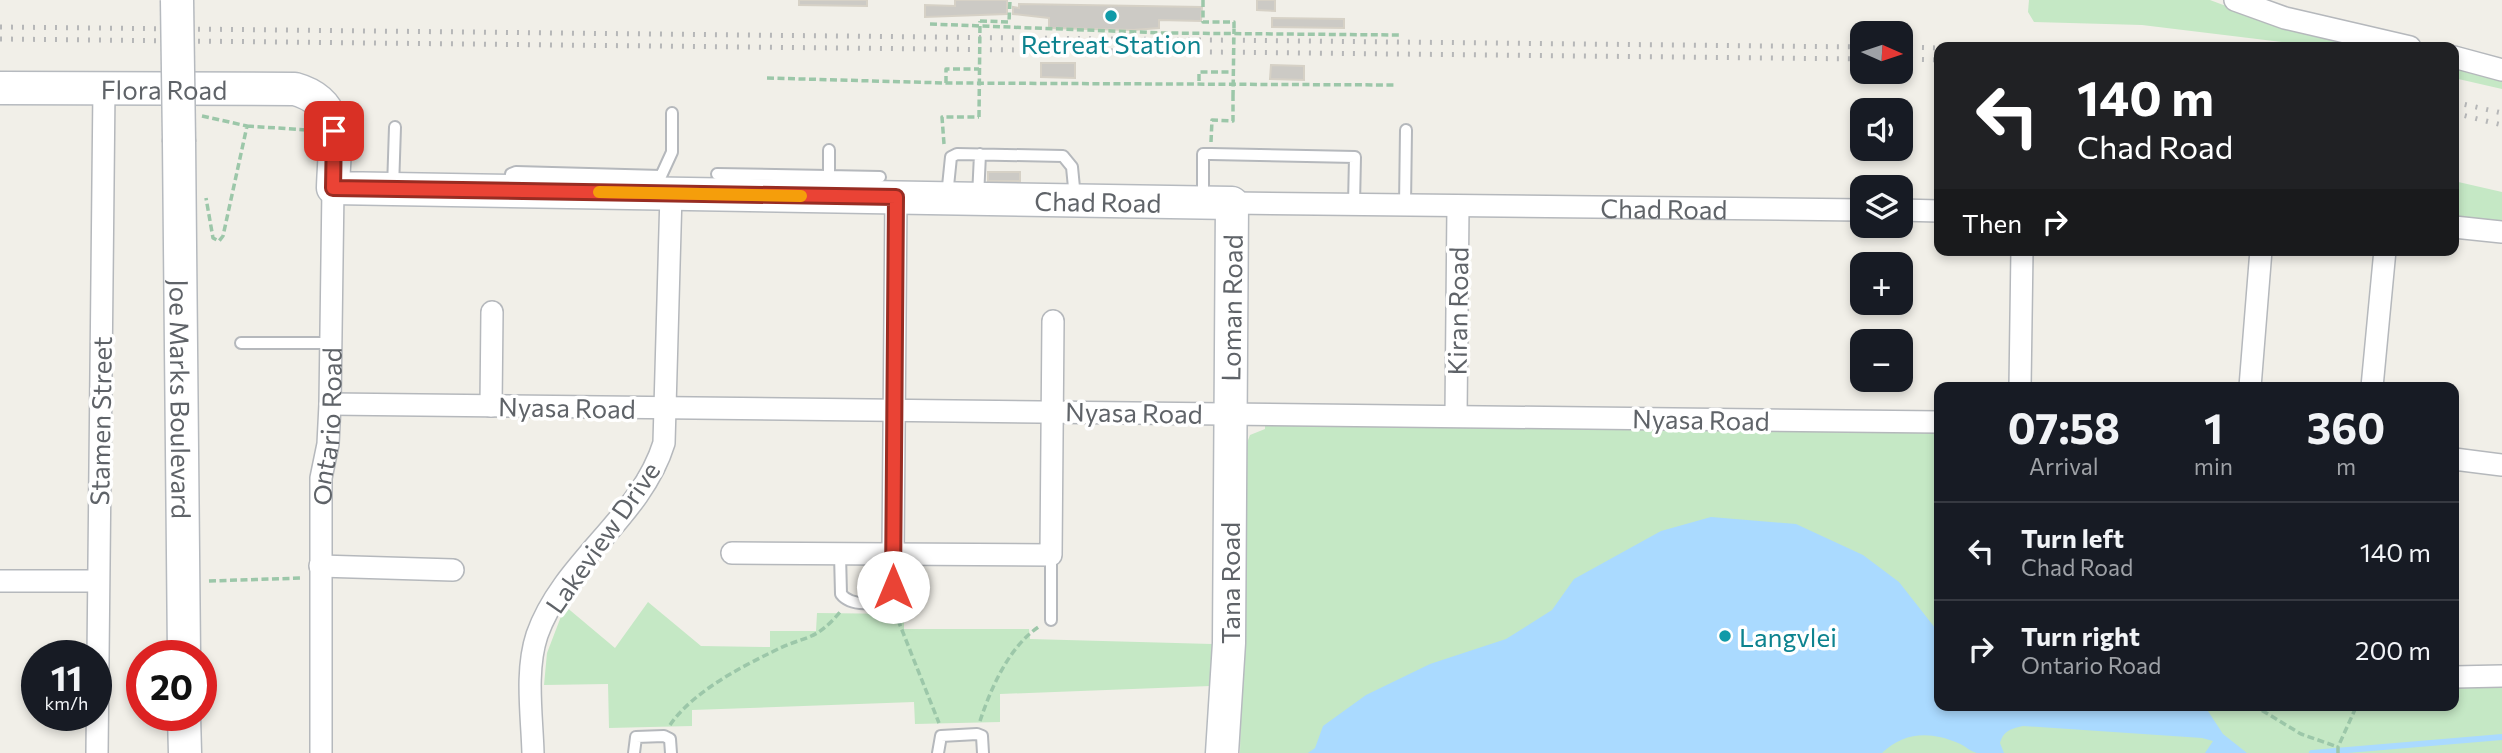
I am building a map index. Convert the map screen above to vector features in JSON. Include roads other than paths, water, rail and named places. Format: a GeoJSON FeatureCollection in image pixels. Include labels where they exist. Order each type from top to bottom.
{"type":"FeatureCollection","features":[{"type":"Feature","properties":{"kind":"street","name":"Joe Marks Boulevard"},"geometry":{"type":"LineString","coordinates":[[177,0],[184,640]]}},
{"type":"Feature","properties":{"kind":"street"},"geometry":{"type":"LineString","coordinates":[[2235,0],[2285,18],[2388,42]]}},
{"type":"Feature","properties":{"kind":"street"},"geometry":{"type":"LineString","coordinates":[[2459,58],[2502,70]]}},
{"type":"Feature","properties":{"kind":"street","name":"Flora Road"},"geometry":{"type":"LineString","coordinates":[[0,88],[295,89],[313,94],[316,116]]}},
{"type":"Feature","properties":{"kind":"street","name":"Stamen Street"},"geometry":{"type":"LineString","coordinates":[[97,753],[104,89]]}},
{"type":"Feature","properties":{"kind":"street","name":"Ontario Road"},"geometry":{"type":"LineString","coordinates":[[316,116],[334,131],[330,404],[328,444],[321,478],[321,753]]}},
{"type":"Feature","properties":{"kind":"street","name":"Chad Road"},"geometry":{"type":"LineString","coordinates":[[333,188],[671,194],[829,186],[888,187],[947,198],[978,199],[1850,210]]}},
{"type":"Feature","properties":{"kind":"street"},"geometry":{"type":"LineString","coordinates":[[888,187],[894,410],[893,554]]}},
{"type":"Feature","properties":{"kind":"street","name":"Lakeview Drive"},"geometry":{"type":"LineString","coordinates":[[533,753],[531,685],[537,637],[555,597],[652,473],[664,443],[671,194]]}},
{"type":"Feature","properties":{"kind":"street","name":"Loman Road"},"geometry":{"type":"LineString","coordinates":[[1217,202],[1229,413]]}},
{"type":"Feature","properties":{"kind":"street","name":"Kiran Road"},"geometry":{"type":"LineString","coordinates":[[1456,416],[1458,206]]}},
{"type":"Feature","properties":{"kind":"street"},"geometry":{"type":"LineString","coordinates":[[1913,210],[1934,211]]}},
{"type":"Feature","properties":{"kind":"street"},"geometry":{"type":"LineString","coordinates":[[2459,228],[2502,232]]}},
{"type":"Feature","properties":{"kind":"street"},"geometry":{"type":"LineString","coordinates":[[2020,382],[2022,256]]}},
{"type":"Feature","properties":{"kind":"street"},"geometry":{"type":"LineString","coordinates":[[2250,382],[2261,256]]}},
{"type":"Feature","properties":{"kind":"street"},"geometry":{"type":"LineString","coordinates":[[2372,382],[2384,256]]}},
{"type":"Feature","properties":{"kind":"street"},"geometry":{"type":"LineString","coordinates":[[491,406],[492,313]]}},
{"type":"Feature","properties":{"kind":"street"},"geometry":{"type":"LineString","coordinates":[[732,553],[1051,555],[1053,321]]}},
{"type":"Feature","properties":{"kind":"street","name":"Nyasa Road"},"geometry":{"type":"LineString","coordinates":[[330,404],[1934,422]]}},
{"type":"Feature","properties":{"kind":"street","name":"Tana Road"},"geometry":{"type":"LineString","coordinates":[[1223,748],[1228,643],[1229,413]]}},
{"type":"Feature","properties":{"kind":"street"},"geometry":{"type":"LineString","coordinates":[[2459,460],[2502,465]]}},
{"type":"Feature","properties":{"kind":"street"},"geometry":{"type":"LineString","coordinates":[[320,572],[453,570]]}},
{"type":"Feature","properties":{"kind":"street"},"geometry":{"type":"LineString","coordinates":[[0,581],[97,581]]}},
{"type":"Feature","properties":{"kind":"street"},"geometry":{"type":"LineString","coordinates":[[2459,677],[2502,676]]}},
{"type":"Feature","properties":{"kind":"street"},"geometry":{"type":"LineString","coordinates":[[184,731],[185,753]]}},
{"type":"Feature","properties":{"kind":"lane"},"geometry":{"type":"LineString","coordinates":[[510,191],[511,174],[516,172],[661,176],[672,152],[672,113]]}},
{"type":"Feature","properties":{"kind":"lane"},"geometry":{"type":"LineString","coordinates":[[393,189],[395,127]]}},
{"type":"Feature","properties":{"kind":"lane"},"geometry":{"type":"LineString","coordinates":[[1405,205],[1406,130]]}},
{"type":"Feature","properties":{"kind":"lane"},"geometry":{"type":"LineString","coordinates":[[717,174],[829,186],[829,150]]}},
{"type":"Feature","properties":{"kind":"lane"},"geometry":{"type":"LineString","coordinates":[[978,199],[980,154]]}},
{"type":"Feature","properties":{"kind":"lane"},"geometry":{"type":"LineString","coordinates":[[947,198],[953,155],[980,154],[1063,156],[1072,167],[1075,200]]}},
{"type":"Feature","properties":{"kind":"lane"},"geometry":{"type":"LineString","coordinates":[[1217,202],[1203,154],[1355,157],[1354,204]]}},
{"type":"Feature","properties":{"kind":"lane"},"geometry":{"type":"LineString","coordinates":[[241,343],[330,343]]}},
{"type":"Feature","properties":{"kind":"lane"},"geometry":{"type":"LineString","coordinates":[[840,554],[839,589],[849,601],[886,600],[893,587],[893,554]]}},
{"type":"Feature","properties":{"kind":"lane"},"geometry":{"type":"LineString","coordinates":[[1051,555],[1051,620]]}},
{"type":"Feature","properties":{"kind":"lane"},"geometry":{"type":"LineString","coordinates":[[938,753],[939,738],[943,735],[977,734],[982,736],[983,753]]}},
{"type":"Feature","properties":{"kind":"lane"},"geometry":{"type":"LineString","coordinates":[[634,753],[636,737],[664,736],[670,739],[671,753]]}},
{"type":"Feature","properties":{"kind":"water","name":"Langvlei"},"geometry":{"type":"Polygon","coordinates":[[[1711,517],[1796,524],[1863,555],[1899,582],[1934,627],[1934,711],[2208,711],[2223,734],[2247,753],[2205,753],[2213,741],[2202,738],[2023,726],[2004,735],[2000,743],[2004,753],[1977,753],[1948,739],[1927,735],[1908,737],[1882,753],[1308,753],[1315,748],[1323,726],[1366,695],[1430,664],[1506,639],[1552,610],[1574,579],[1661,531],[1711,517]]]}},
{"type":"Feature","properties":{"kind":"waterway"},"geometry":{"type":"LineString","coordinates":[[2312,753],[2502,737]]}},
{"type":"Feature","properties":{"kind":"railway"},"geometry":{"type":"LineString","coordinates":[[0,27],[1850,47]]}},
{"type":"Feature","properties":{"kind":"railway"},"geometry":{"type":"LineString","coordinates":[[0,39],[1850,59]]}},
{"type":"Feature","properties":{"kind":"railway"},"geometry":{"type":"LineString","coordinates":[[1913,47],[1934,48]]}},
{"type":"Feature","properties":{"kind":"railway"},"geometry":{"type":"LineString","coordinates":[[1913,59],[1934,60]]}},
{"type":"Feature","properties":{"kind":"railway"},"geometry":{"type":"LineString","coordinates":[[2459,103],[2502,113]]}},
{"type":"Feature","properties":{"kind":"railway"},"geometry":{"type":"LineString","coordinates":[[2459,114],[2502,125]]}},
{"type":"Feature","properties":{"kind":"place","name":"Retreat Station"},"geometry":{"type":"Point","coordinates":[1111,16]}},
{"type":"Feature","properties":{"kind":"place","name":"Langvlei"},"geometry":{"type":"Point","coordinates":[1725,636]}}]}
